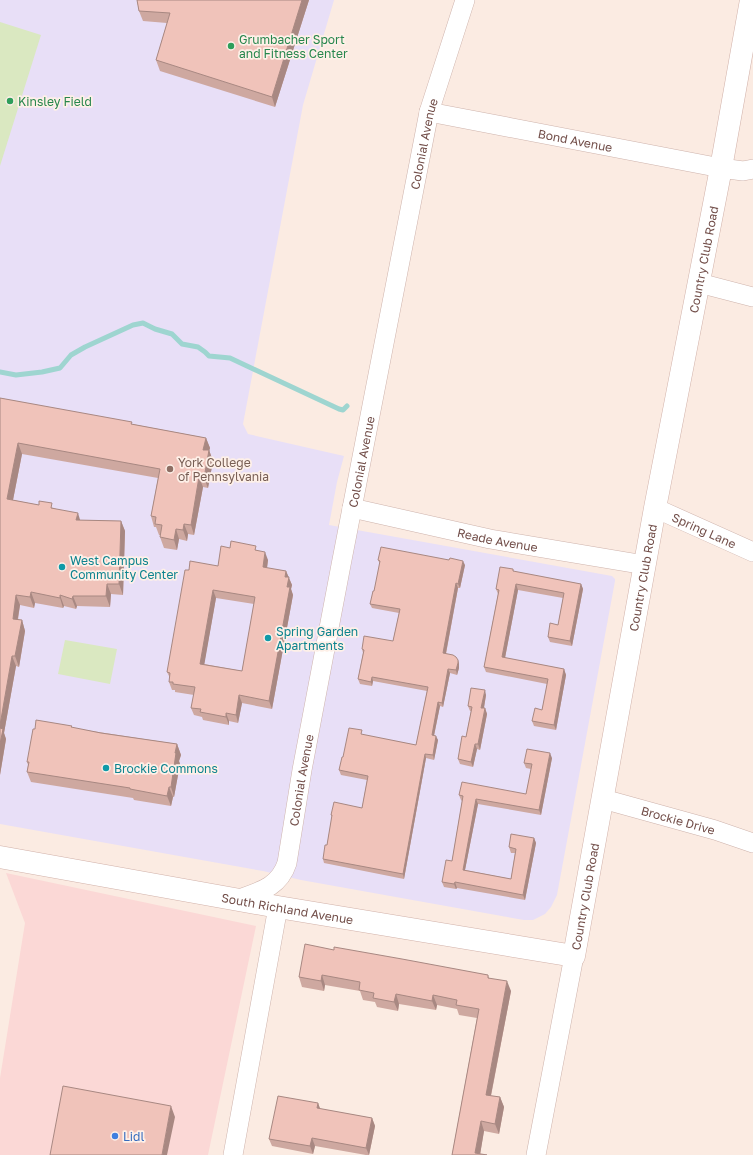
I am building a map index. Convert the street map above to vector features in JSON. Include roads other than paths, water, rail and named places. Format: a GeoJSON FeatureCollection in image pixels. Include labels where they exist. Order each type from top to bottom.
{"type":"FeatureCollection","features":[{"type":"Feature","properties":{"kind":"main road","name":"Country Club Road"},"geometry":{"type":"LineString","coordinates":[[574,956],[655,508],[750,15]]}},
{"type":"Feature","properties":{"kind":"main road","name":"South Richland Avenue"},"geometry":{"type":"LineString","coordinates":[[0,857],[278,908],[574,956]]}},
{"type":"Feature","properties":{"kind":"street","name":"Colonial Avenue"},"geometry":{"type":"LineString","coordinates":[[236,900],[265,890],[274,884],[287,863],[303,762],[429,112],[465,0]]}},
{"type":"Feature","properties":{"kind":"street","name":"Bond Avenue"},"geometry":{"type":"LineString","coordinates":[[429,112],[721,168],[743,171],[753,169]]}},
{"type":"Feature","properties":{"kind":"street"},"geometry":{"type":"LineString","coordinates":[[699,283],[753,297]]}},
{"type":"Feature","properties":{"kind":"street","name":"Reade Avenue"},"geometry":{"type":"LineString","coordinates":[[352,508],[490,539],[645,565]]}},
{"type":"Feature","properties":{"kind":"street","name":"Spring Lane"},"geometry":{"type":"LineString","coordinates":[[655,508],[753,552]]}},
{"type":"Feature","properties":{"kind":"street","name":"Brockie Drive"},"geometry":{"type":"LineString","coordinates":[[603,799],[715,830],[753,843]]}},
{"type":"Feature","properties":{"kind":"street"},"geometry":{"type":"LineString","coordinates":[[233,1155],[278,908]]}},
{"type":"Feature","properties":{"kind":"street","name":"Country Club Road"},"geometry":{"type":"LineString","coordinates":[[536,1155],[574,956]]}},
{"type":"Feature","properties":{"kind":"waterway"},"geometry":{"type":"LineString","coordinates":[[0,372],[16,375],[60,368],[71,355],[85,347],[133,325],[143,323],[155,329],[172,334],[182,344],[198,347],[209,356],[230,358],[339,409],[343,410],[347,406]]}},
{"type":"Feature","properties":{"kind":"place","name":"Grumbacher Sport and Fitness Center"},"geometry":{"type":"Point","coordinates":[231,46]}},
{"type":"Feature","properties":{"kind":"place","name":"Kinsley Field"},"geometry":{"type":"Point","coordinates":[10,101]}},
{"type":"Feature","properties":{"kind":"place","name":"York College of Pennsylvania"},"geometry":{"type":"Point","coordinates":[170,469]}},
{"type":"Feature","properties":{"kind":"place","name":"West Campus Community Center"},"geometry":{"type":"Point","coordinates":[62,567]}},
{"type":"Feature","properties":{"kind":"place","name":"Spring Garden Apartments"},"geometry":{"type":"Point","coordinates":[268,638]}},
{"type":"Feature","properties":{"kind":"place","name":"Brockie Commons"},"geometry":{"type":"Point","coordinates":[106,768]}},
{"type":"Feature","properties":{"kind":"place","name":"Lidl"},"geometry":{"type":"Point","coordinates":[115,1136]}}]}
